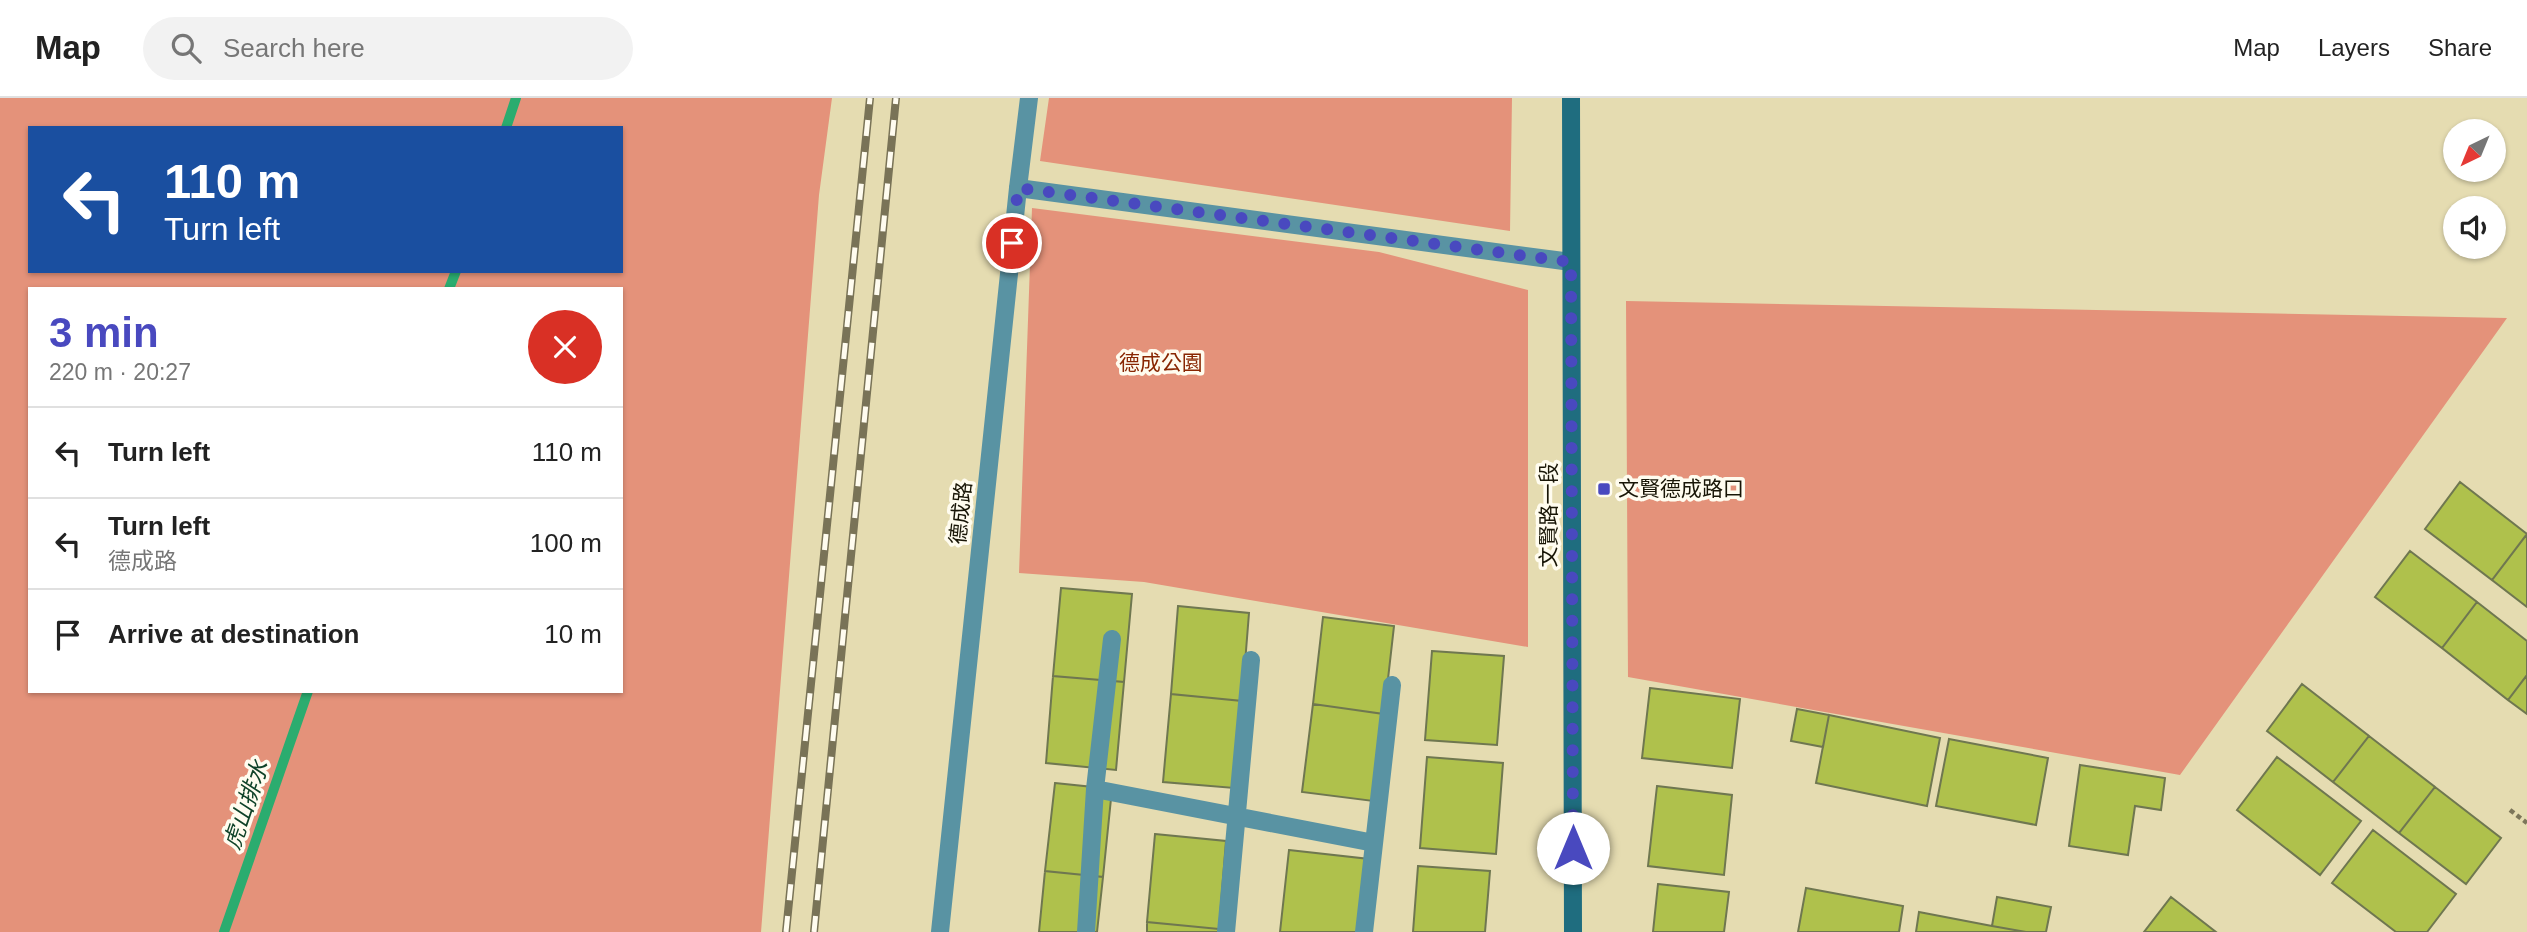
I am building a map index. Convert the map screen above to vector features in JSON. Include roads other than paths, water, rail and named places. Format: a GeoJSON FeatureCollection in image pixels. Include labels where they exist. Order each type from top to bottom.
{"type":"FeatureCollection","features":[{"type":"Feature","properties":{"kind":"street","name":"德成路"},"geometry":{"type":"LineString","coordinates":[[940,932],[1029,98]]}},
{"type":"Feature","properties":{"kind":"street","name":"文賢路一段"},"geometry":{"type":"LineString","coordinates":[[1570,98],[1573,932]]}},
{"type":"Feature","properties":{"kind":"street"},"geometry":{"type":"LineString","coordinates":[[1018,188],[1571,262]]}},
{"type":"Feature","properties":{"kind":"street"},"geometry":{"type":"LineString","coordinates":[[1086,932],[1095,789],[1112,639]]}},
{"type":"Feature","properties":{"kind":"street"},"geometry":{"type":"LineString","coordinates":[[1226,932],[1251,660]]}},
{"type":"Feature","properties":{"kind":"street"},"geometry":{"type":"LineString","coordinates":[[1364,932],[1392,685]]}},
{"type":"Feature","properties":{"kind":"street"},"geometry":{"type":"LineString","coordinates":[[1095,789],[1374,843]]}},
{"type":"Feature","properties":{"kind":"waterway","name":"虎山排水"},"geometry":{"type":"LineString","coordinates":[[507,126],[516,98]]}},
{"type":"Feature","properties":{"kind":"waterway","name":"虎山排水"},"geometry":{"type":"LineString","coordinates":[[450,287],[455,273]]}},
{"type":"Feature","properties":{"kind":"waterway","name":"虎山排水"},"geometry":{"type":"LineString","coordinates":[[224,932],[307,693]]}},
{"type":"Feature","properties":{"kind":"railway"},"geometry":{"type":"LineString","coordinates":[[786,932],[870,98]]}},
{"type":"Feature","properties":{"kind":"railway"},"geometry":{"type":"LineString","coordinates":[[814,932],[896,98]]}},
{"type":"Feature","properties":{"kind":"place","name":"文賢德成路口"},"geometry":{"type":"Point","coordinates":[1604,489]}},
{"type":"Feature","properties":{"kind":"park label","name":"德成公園"},"geometry":{"type":"Point","coordinates":[1161,363]}}]}
